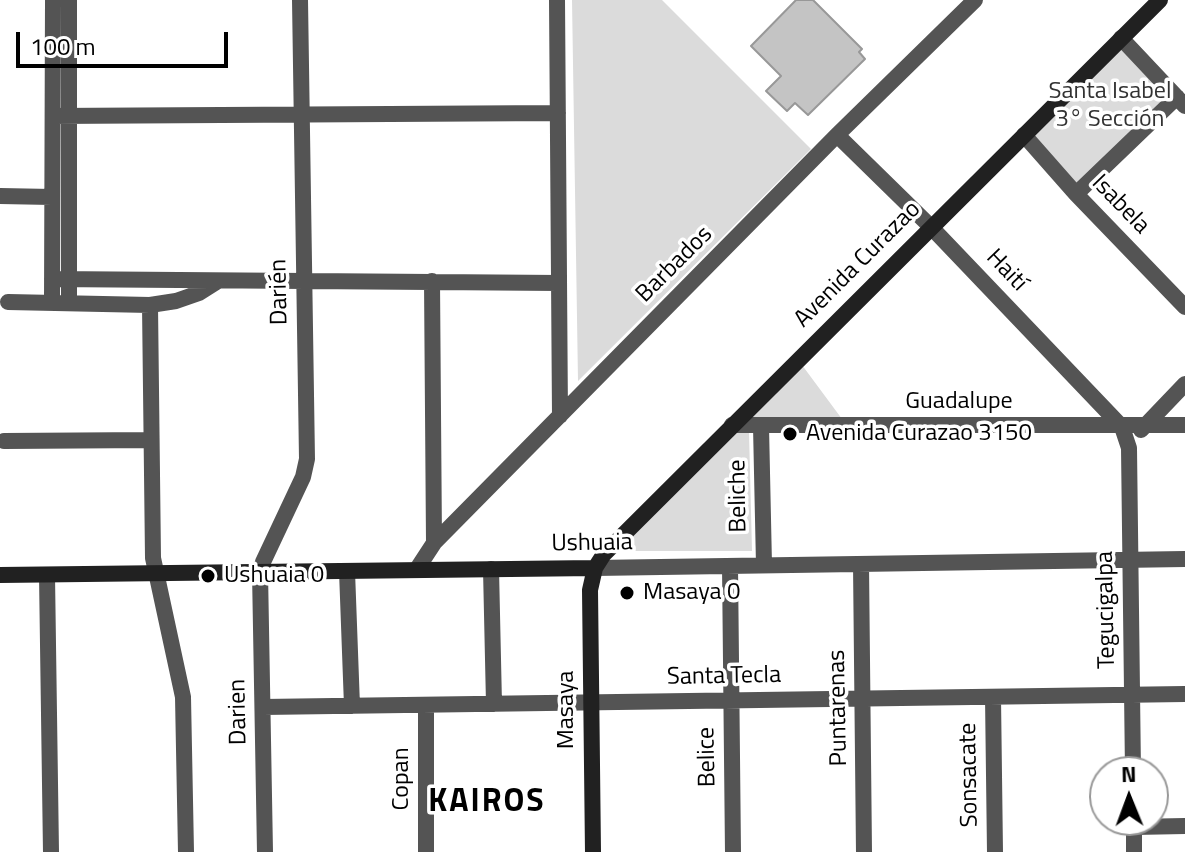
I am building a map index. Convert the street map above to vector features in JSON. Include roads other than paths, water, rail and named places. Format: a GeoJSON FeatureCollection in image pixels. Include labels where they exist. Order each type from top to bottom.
{"type":"FeatureCollection","features":[{"type":"Feature","properties":{"kind":"street"},"geometry":{"type":"LineString","coordinates":[[53,0],[61,116],[61,302]]}},
{"type":"Feature","properties":{"kind":"street"},"geometry":{"type":"LineString","coordinates":[[60,279],[52,197],[69,0]]}},
{"type":"Feature","properties":{"kind":"street","name":"Darién"},"geometry":{"type":"LineString","coordinates":[[260,572],[306,470],[300,0]]}},
{"type":"Feature","properties":{"kind":"street"},"geometry":{"type":"LineString","coordinates":[[557,0],[560,416]]}},
{"type":"Feature","properties":{"kind":"street","name":"Barbados"},"geometry":{"type":"LineString","coordinates":[[417,569],[434,543],[837,135],[975,0]]}},
{"type":"Feature","properties":{"kind":"street","name":"Avenida Curazao"},"geometry":{"type":"LineString","coordinates":[[595,568],[604,554],[732,425],[1160,0]]}},
{"type":"Feature","properties":{"kind":"street"},"geometry":{"type":"LineString","coordinates":[[1076,194],[1181,102],[1121,38]]}},
{"type":"Feature","properties":{"kind":"street"},"geometry":{"type":"LineString","coordinates":[[61,116],[558,113]]}},
{"type":"Feature","properties":{"kind":"street","name":"Haití"},"geometry":{"type":"LineString","coordinates":[[837,135],[931,227],[1122,427],[1129,448]]}},
{"type":"Feature","properties":{"kind":"street","name":"Isabela"},"geometry":{"type":"LineString","coordinates":[[1024,135],[1185,307]]}},
{"type":"Feature","properties":{"kind":"street"},"geometry":{"type":"LineString","coordinates":[[0,196],[52,197]]}},
{"type":"Feature","properties":{"kind":"street"},"geometry":{"type":"LineString","coordinates":[[60,279],[559,283]]}},
{"type":"Feature","properties":{"kind":"street"},"geometry":{"type":"LineString","coordinates":[[8,302],[150,305],[199,293],[220,280]]}},
{"type":"Feature","properties":{"kind":"street"},"geometry":{"type":"LineString","coordinates":[[432,281],[434,543]]}},
{"type":"Feature","properties":{"kind":"street"},"geometry":{"type":"LineString","coordinates":[[150,305],[155,572],[183,697],[186,852]]}},
{"type":"Feature","properties":{"kind":"street"},"geometry":{"type":"LineString","coordinates":[[1129,448],[1143,426],[1185,384]]}},
{"type":"Feature","properties":{"kind":"street","name":"Guadalupe"},"geometry":{"type":"LineString","coordinates":[[732,425],[1185,425]]}},
{"type":"Feature","properties":{"kind":"street","name":"Beliche"},"geometry":{"type":"LineString","coordinates":[[761,426],[764,565]]}},
{"type":"Feature","properties":{"kind":"street"},"geometry":{"type":"LineString","coordinates":[[4,441],[151,440]]}},
{"type":"Feature","properties":{"kind":"street","name":"Tegucigalpa"},"geometry":{"type":"LineString","coordinates":[[1129,448],[1133,756]]}},
{"type":"Feature","properties":{"kind":"street","name":"Ushuaia"},"geometry":{"type":"LineString","coordinates":[[0,575],[1185,559]]}},
{"type":"Feature","properties":{"kind":"street","name":"Puntarenas"},"geometry":{"type":"LineString","coordinates":[[861,564],[864,852]]}},
{"type":"Feature","properties":{"kind":"street","name":"Belice"},"geometry":{"type":"LineString","coordinates":[[730,566],[733,852]]}},
{"type":"Feature","properties":{"kind":"street","name":"Masaya"},"geometry":{"type":"LineString","coordinates":[[593,852],[590,590],[595,568]]}},
{"type":"Feature","properties":{"kind":"street"},"geometry":{"type":"LineString","coordinates":[[491,569],[494,704]]}},
{"type":"Feature","properties":{"kind":"street"},"geometry":{"type":"LineString","coordinates":[[347,571],[352,706]]}},
{"type":"Feature","properties":{"kind":"street","name":"Darien"},"geometry":{"type":"LineString","coordinates":[[260,572],[265,852]]}},
{"type":"Feature","properties":{"kind":"street"},"geometry":{"type":"LineString","coordinates":[[47,575],[51,852]]}},
{"type":"Feature","properties":{"kind":"street","name":"Santa Tecla"},"geometry":{"type":"LineString","coordinates":[[263,707],[1185,694]]}},
{"type":"Feature","properties":{"kind":"street","name":"Sonsacate"},"geometry":{"type":"LineString","coordinates":[[993,697],[995,852]]}},
{"type":"Feature","properties":{"kind":"street","name":"Copan"},"geometry":{"type":"LineString","coordinates":[[426,705],[426,852]]}},
{"type":"Feature","properties":{"kind":"place","name":"Avenida Curazao 3150"},"geometry":{"type":"Point","coordinates":[790,434]}},
{"type":"Feature","properties":{"kind":"place","name":"Ushuaia 0"},"geometry":{"type":"Point","coordinates":[208,576]}},
{"type":"Feature","properties":{"kind":"place","name":"Masaya 0"},"geometry":{"type":"Point","coordinates":[627,593]}},
{"type":"Feature","properties":{"kind":"district","name":"KAIROS"},"geometry":{"type":"Point","coordinates":[487,803]}},
{"type":"Feature","properties":{"kind":"park label","name":"Santa Isabel 3° Sección"},"geometry":{"type":"Point","coordinates":[1110,106]}}]}
